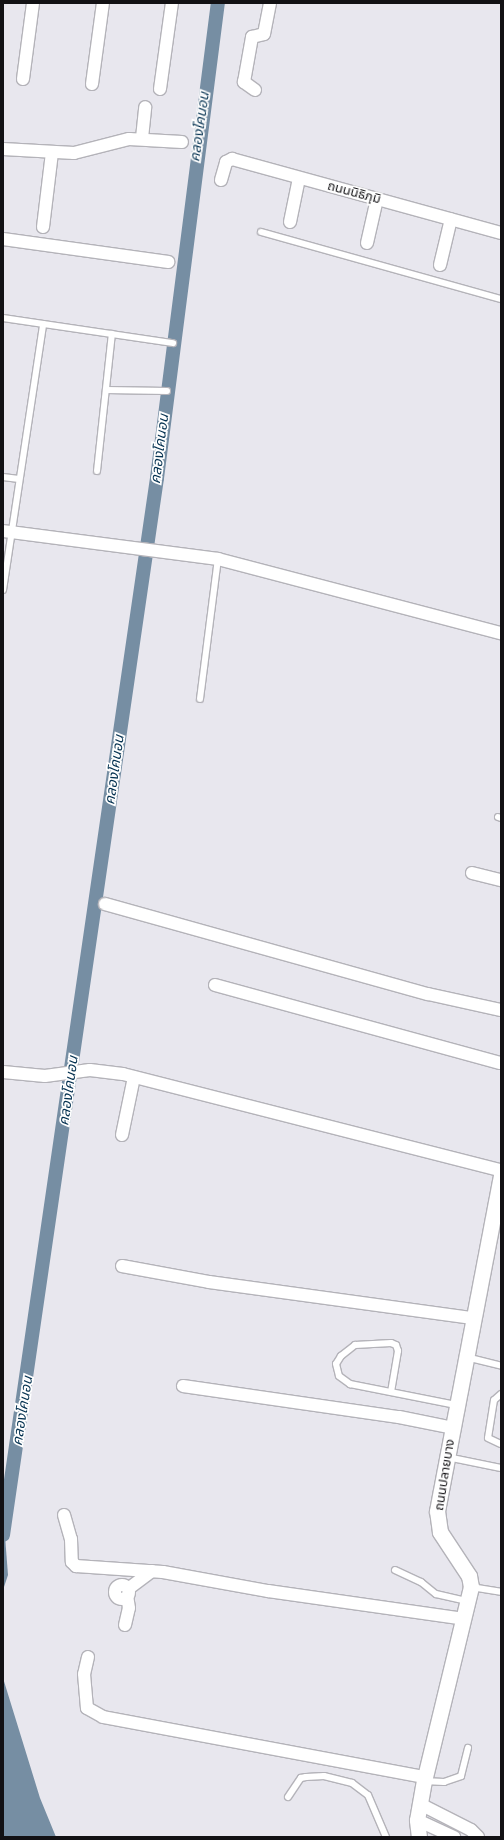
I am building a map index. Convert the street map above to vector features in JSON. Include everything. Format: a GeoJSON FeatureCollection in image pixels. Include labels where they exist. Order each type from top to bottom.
{"type":"FeatureCollection","features":[{"type":"Feature","properties":{"kind":"street"},"geometry":{"type":"LineString","coordinates":[[23,79],[33,3]]}},
{"type":"Feature","properties":{"kind":"street"},"geometry":{"type":"LineString","coordinates":[[92,84],[103,3]]}},
{"type":"Feature","properties":{"kind":"street"},"geometry":{"type":"LineString","coordinates":[[160,89],[172,3]]}},
{"type":"Feature","properties":{"kind":"street"},"geometry":{"type":"LineString","coordinates":[[255,90],[246,86],[244,82],[252,37],[265,29],[270,3]]}},
{"type":"Feature","properties":{"kind":"street"},"geometry":{"type":"LineString","coordinates":[[142,138],[145,107]]}},
{"type":"Feature","properties":{"kind":"street"},"geometry":{"type":"LineString","coordinates":[[3,149],[52,153],[86,152],[129,139],[142,138],[182,142]]}},
{"type":"Feature","properties":{"kind":"street"},"geometry":{"type":"LineString","coordinates":[[43,227],[52,153]]}},
{"type":"Feature","properties":{"kind":"street","name":"ถนนนิธิภุมิ"},"geometry":{"type":"LineString","coordinates":[[221,180],[226,162],[232,159],[501,233]]}},
{"type":"Feature","properties":{"kind":"street"},"geometry":{"type":"LineString","coordinates":[[290,222],[299,178]]}},
{"type":"Feature","properties":{"kind":"street"},"geometry":{"type":"LineString","coordinates":[[367,243],[378,199]]}},
{"type":"Feature","properties":{"kind":"street"},"geometry":{"type":"LineString","coordinates":[[440,265],[451,219]]}},
{"type":"Feature","properties":{"kind":"street"},"geometry":{"type":"LineString","coordinates":[[3,239],[168,262]]}},
{"type":"Feature","properties":{"kind":"street"},"geometry":{"type":"LineString","coordinates":[[7,531],[218,559],[501,633]]}},
{"type":"Feature","properties":{"kind":"street"},"geometry":{"type":"LineString","coordinates":[[472,872],[501,880]]}},
{"type":"Feature","properties":{"kind":"street"},"geometry":{"type":"LineString","coordinates":[[105,904],[428,994],[501,1010]]}},
{"type":"Feature","properties":{"kind":"street"},"geometry":{"type":"LineString","coordinates":[[215,986],[501,1063]]}},
{"type":"Feature","properties":{"kind":"street"},"geometry":{"type":"LineString","coordinates":[[3,1072],[59,1075],[79,1070],[134,1077],[501,1170]]}},
{"type":"Feature","properties":{"kind":"street"},"geometry":{"type":"LineString","coordinates":[[122,1135],[134,1077]]}},
{"type":"Feature","properties":{"kind":"street","name":"ถนนปลายบาง"},"geometry":{"type":"LineString","coordinates":[[471,1586],[469,1576],[440,1532],[437,1511],[501,1174]]}},
{"type":"Feature","properties":{"kind":"street"},"geometry":{"type":"LineString","coordinates":[[122,1266],[209,1282],[474,1318]]}},
{"type":"Feature","properties":{"kind":"street"},"geometry":{"type":"LineString","coordinates":[[184,1386],[399,1417],[453,1428]]}},
{"type":"Feature","properties":{"kind":"street"},"geometry":{"type":"LineString","coordinates":[[64,1515],[71,1539],[72,1562],[76,1566],[152,1571],[464,1619]]}},
{"type":"Feature","properties":{"kind":"street"},"geometry":{"type":"LineString","coordinates":[[124,1625],[129,1608],[128,1593],[152,1571]]}},
{"type":"Feature","properties":{"kind":"street"},"geometry":{"type":"LineString","coordinates":[[419,1837],[417,1820],[424,1779],[471,1586]]}},
{"type":"Feature","properties":{"kind":"street"},"geometry":{"type":"LineString","coordinates":[[88,1657],[84,1674],[88,1708],[92,1714],[424,1779]]}},
{"type":"Feature","properties":{"kind":"street"},"geometry":{"type":"LineString","coordinates":[[420,1804],[471,1830],[478,1837]]}},
{"type":"Feature","properties":{"kind":"street"},"geometry":{"type":"LineString","coordinates":[[417,1820],[454,1837]]}},
{"type":"Feature","properties":{"kind":"lane"},"geometry":{"type":"LineString","coordinates":[[261,232],[501,299]]}},
{"type":"Feature","properties":{"kind":"lane"},"geometry":{"type":"LineString","coordinates":[[3,318],[173,343]]}},
{"type":"Feature","properties":{"kind":"lane"},"geometry":{"type":"LineString","coordinates":[[3,590],[7,531],[18,480],[43,324]]}},
{"type":"Feature","properties":{"kind":"lane"},"geometry":{"type":"LineString","coordinates":[[97,472],[112,334]]}},
{"type":"Feature","properties":{"kind":"lane"},"geometry":{"type":"LineString","coordinates":[[106,390],[167,392]]}},
{"type":"Feature","properties":{"kind":"lane"},"geometry":{"type":"LineString","coordinates":[[3,477],[18,480]]}},
{"type":"Feature","properties":{"kind":"lane"},"geometry":{"type":"LineString","coordinates":[[200,699],[218,559]]}},
{"type":"Feature","properties":{"kind":"lane"},"geometry":{"type":"LineString","coordinates":[[391,1392],[398,1352],[396,1345],[391,1343],[355,1345],[341,1356],[336,1364],[339,1376],[350,1384],[457,1405]]}},
{"type":"Feature","properties":{"kind":"lane"},"geometry":{"type":"LineString","coordinates":[[466,1357],[501,1366]]}},
{"type":"Feature","properties":{"kind":"lane"},"geometry":{"type":"LineString","coordinates":[[501,1394],[494,1400],[488,1438],[501,1444]]}},
{"type":"Feature","properties":{"kind":"lane"},"geometry":{"type":"LineString","coordinates":[[447,1457],[501,1468]]}},
{"type":"Feature","properties":{"kind":"lane"},"geometry":{"type":"LineString","coordinates":[[395,1570],[421,1582],[436,1594],[468,1602]]}},
{"type":"Feature","properties":{"kind":"lane"},"geometry":{"type":"LineString","coordinates":[[471,1586],[501,1592]]}},
{"type":"Feature","properties":{"kind":"lane"},"geometry":{"type":"LineString","coordinates":[[424,1779],[444,1782],[461,1776],[468,1748]]}},
{"type":"Feature","properties":{"kind":"lane"},"geometry":{"type":"LineString","coordinates":[[288,1797],[301,1778],[324,1776],[352,1783],[368,1795],[386,1837]]}},
{"type":"Feature","properties":{"kind":"water"},"geometry":{"type":"Polygon","coordinates":[[[3,1510],[8,1575],[3,1590],[3,1510]]]}},
{"type":"Feature","properties":{"kind":"water"},"geometry":{"type":"Polygon","coordinates":[[[3,1678],[40,1798],[56,1837],[3,1837],[3,1678]]]}},
{"type":"Feature","properties":{"kind":"waterway","name":"คลองโคนอน"},"geometry":{"type":"LineString","coordinates":[[3,1535],[157,478],[218,3]]}}]}
